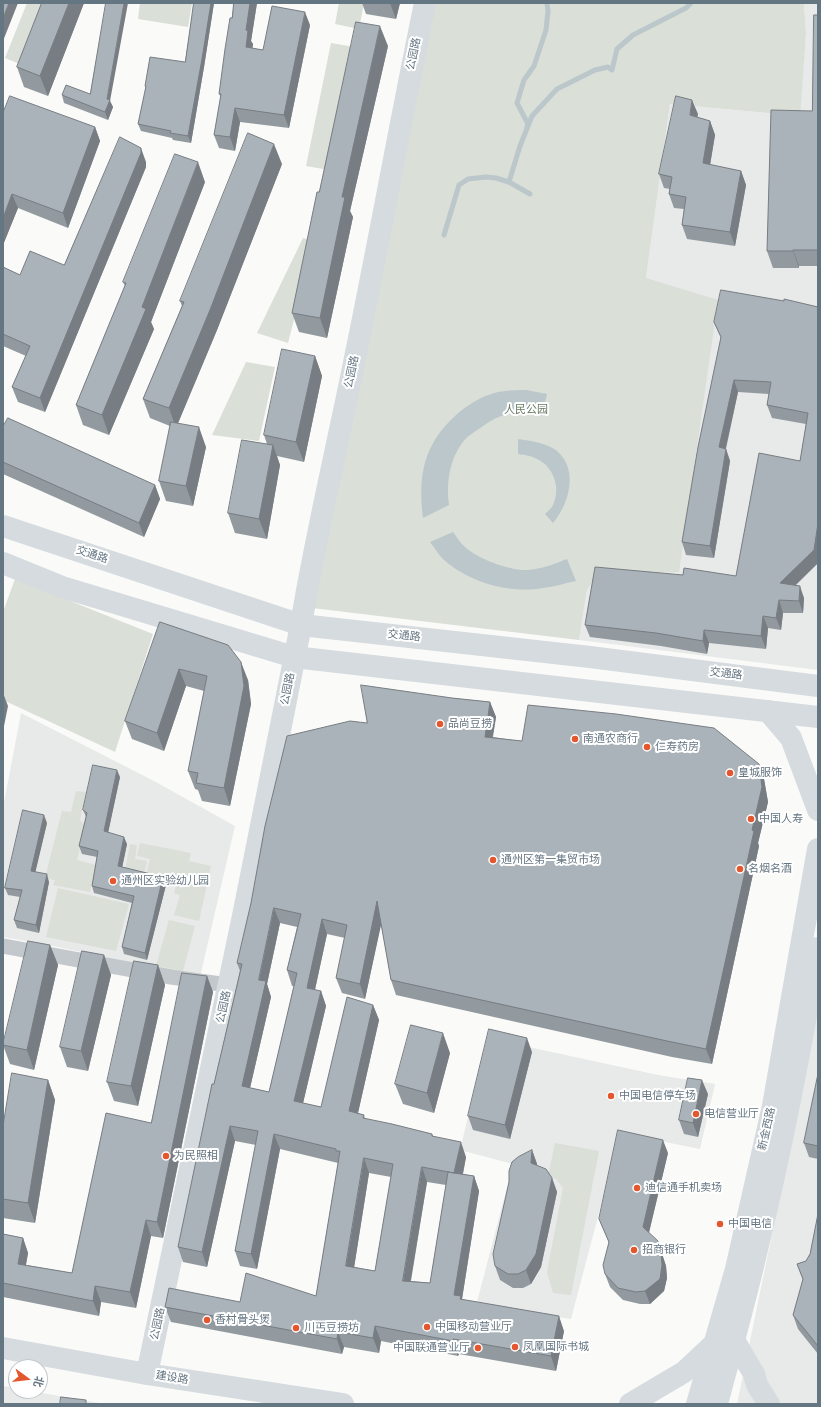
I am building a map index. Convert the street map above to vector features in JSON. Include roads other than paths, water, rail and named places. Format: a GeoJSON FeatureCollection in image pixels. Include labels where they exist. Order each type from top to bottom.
{"type":"FeatureCollection","features":[{"type":"Feature","properties":{"kind":"main road","name":"公园路"},"geometry":{"type":"LineString","coordinates":[[147,1374],[228,985],[301,624],[308,578],[356,353],[396,140],[424,3]]}},
{"type":"Feature","properties":{"kind":"main road","name":"交通路"},"geometry":{"type":"LineString","coordinates":[[3,526],[301,624],[590,657],[818,686]]}},
{"type":"Feature","properties":{"kind":"main road"},"geometry":{"type":"LineString","coordinates":[[3,563],[62,587],[294,657],[818,717]]}},
{"type":"Feature","properties":{"kind":"main road"},"geometry":{"type":"LineString","coordinates":[[768,711],[791,738],[818,810]]}},
{"type":"Feature","properties":{"kind":"main road","name":"新金西路"},"geometry":{"type":"LineString","coordinates":[[717,1404],[724,1342],[736,1269],[773,1106],[818,849]]}},
{"type":"Feature","properties":{"kind":"main road","name":"新金西路"},"geometry":{"type":"LineString","coordinates":[[697,1404],[724,1342],[758,1246],[813,1010],[818,948]]}},
{"type":"Feature","properties":{"kind":"main road"},"geometry":{"type":"LineString","coordinates":[[630,1404],[684,1372],[724,1342],[754,1374],[757,1385],[769,1404]]}},
{"type":"Feature","properties":{"kind":"main road","name":"建设路"},"geometry":{"type":"LineString","coordinates":[[3,1348],[147,1374],[343,1404]]}},
{"type":"Feature","properties":{"kind":"main road","name":"建设路"},"geometry":{"type":"LineString","coordinates":[[48,1369],[149,1387],[265,1404]]}},
{"type":"Feature","properties":{"kind":"street"},"geometry":{"type":"LineString","coordinates":[[3,946],[171,977],[228,985]]}},
{"type":"Feature","properties":{"kind":"waterway"},"geometry":{"type":"LineString","coordinates":[[527,127],[528,124],[517,103],[524,80],[534,66],[546,30],[548,11],[547,3]]}},
{"type":"Feature","properties":{"kind":"waterway"},"geometry":{"type":"LineString","coordinates":[[530,194],[509,182],[520,146],[532,116],[557,89],[595,70],[608,67],[612,70],[617,49],[633,35],[686,8],[691,3]]}},
{"type":"Feature","properties":{"kind":"waterway"},"geometry":{"type":"LineString","coordinates":[[444,235],[459,185],[468,179],[486,177],[509,182]]}},
{"type":"Feature","properties":{"kind":"place","name":"品尚豆捞"},"geometry":{"type":"Point","coordinates":[440,724]}},
{"type":"Feature","properties":{"kind":"place","name":"南通农商行"},"geometry":{"type":"Point","coordinates":[575,739]}},
{"type":"Feature","properties":{"kind":"place","name":"仁寿药房"},"geometry":{"type":"Point","coordinates":[647,747]}},
{"type":"Feature","properties":{"kind":"place","name":"皇城服饰"},"geometry":{"type":"Point","coordinates":[730,773]}},
{"type":"Feature","properties":{"kind":"place","name":"中国人寿"},"geometry":{"type":"Point","coordinates":[751,819]}},
{"type":"Feature","properties":{"kind":"place","name":"通州区第一集贸市场"},"geometry":{"type":"Point","coordinates":[493,860]}},
{"type":"Feature","properties":{"kind":"place","name":"名烟名酒"},"geometry":{"type":"Point","coordinates":[740,869]}},
{"type":"Feature","properties":{"kind":"place","name":"通州区实验幼儿园"},"geometry":{"type":"Point","coordinates":[113,881]}},
{"type":"Feature","properties":{"kind":"place","name":"中国电信停车场"},"geometry":{"type":"Point","coordinates":[611,1096]}},
{"type":"Feature","properties":{"kind":"place","name":"电信营业厅"},"geometry":{"type":"Point","coordinates":[696,1114]}},
{"type":"Feature","properties":{"kind":"place","name":"为民照相"},"geometry":{"type":"Point","coordinates":[166,1156]}},
{"type":"Feature","properties":{"kind":"place","name":"迪信通手机卖场"},"geometry":{"type":"Point","coordinates":[637,1188]}},
{"type":"Feature","properties":{"kind":"place","name":"中国电信"},"geometry":{"type":"Point","coordinates":[720,1224]}},
{"type":"Feature","properties":{"kind":"place","name":"招商银行"},"geometry":{"type":"Point","coordinates":[634,1250]}},
{"type":"Feature","properties":{"kind":"place","name":"香村骨头煲"},"geometry":{"type":"Point","coordinates":[207,1320]}},
{"type":"Feature","properties":{"kind":"place","name":"中国移动营业厅"},"geometry":{"type":"Point","coordinates":[427,1327]}},
{"type":"Feature","properties":{"kind":"place","name":"川丐豆捞坊"},"geometry":{"type":"Point","coordinates":[296,1328]}},
{"type":"Feature","properties":{"kind":"place","name":"凤凰国际书城"},"geometry":{"type":"Point","coordinates":[515,1347]}},
{"type":"Feature","properties":{"kind":"place","name":"中国联通营业厅"},"geometry":{"type":"Point","coordinates":[478,1348]}},
{"type":"Feature","properties":{"kind":"park label","name":"人民公园"},"geometry":{"type":"Point","coordinates":[526,410]}}]}
